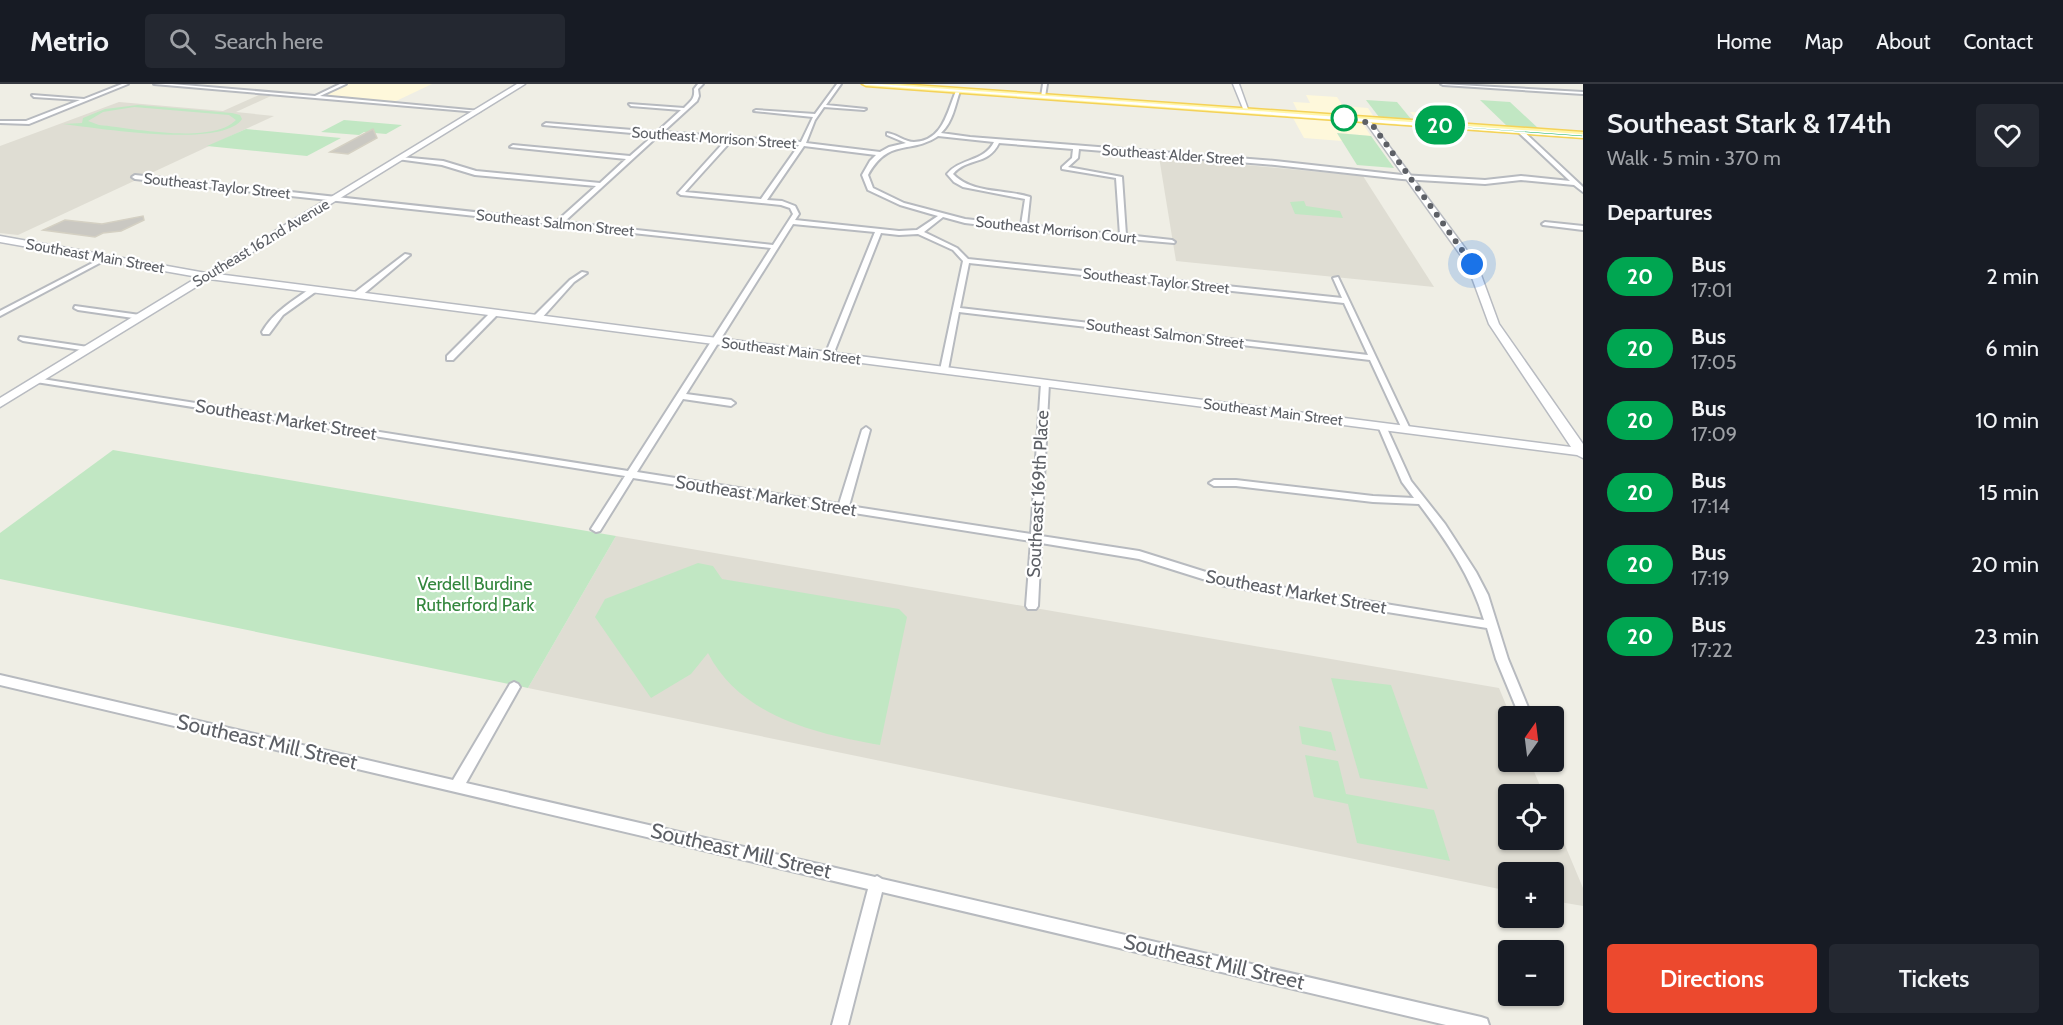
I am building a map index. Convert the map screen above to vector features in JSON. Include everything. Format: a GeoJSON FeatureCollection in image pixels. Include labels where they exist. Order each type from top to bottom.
{"type":"FeatureCollection","features":[{"type":"Feature","properties":{"kind":"main road"},"geometry":{"type":"LineString","coordinates":[[866,84],[1583,135]]}},
{"type":"Feature","properties":{"kind":"street"},"geometry":{"type":"LineString","coordinates":[[0,122],[27,123],[126,84]]}},
{"type":"Feature","properties":{"kind":"street"},"geometry":{"type":"LineString","coordinates":[[156,84],[478,111]]}},
{"type":"Feature","properties":{"kind":"street"},"geometry":{"type":"LineString","coordinates":[[235,91],[251,84]]}},
{"type":"Feature","properties":{"kind":"street"},"geometry":{"type":"LineString","coordinates":[[313,98],[344,84]]}},
{"type":"Feature","properties":{"kind":"street","name":"Southeast 162nd Avenue"},"geometry":{"type":"LineString","coordinates":[[0,403],[522,84]]}},
{"type":"Feature","properties":{"kind":"street"},"geometry":{"type":"LineString","coordinates":[[558,224],[697,98],[696,89],[701,84]]}},
{"type":"Feature","properties":{"kind":"street"},"geometry":{"type":"LineString","coordinates":[[763,201],[803,144],[816,116],[839,84]]}},
{"type":"Feature","properties":{"kind":"street"},"geometry":{"type":"LineString","coordinates":[[1043,97],[1045,84]]}},
{"type":"Feature","properties":{"kind":"street"},"geometry":{"type":"LineString","coordinates":[[1236,84],[1247,111]]}},
{"type":"Feature","properties":{"kind":"street"},"geometry":{"type":"LineString","coordinates":[[1443,84],[1583,93]]}},
{"type":"Feature","properties":{"kind":"street"},"geometry":{"type":"LineString","coordinates":[[1538,84],[1546,91]]}},
{"type":"Feature","properties":{"kind":"street"},"geometry":{"type":"LineString","coordinates":[[858,191],[870,189],[865,175],[871,162],[881,154],[937,134],[944,128],[958,91]]}},
{"type":"Feature","properties":{"kind":"street"},"geometry":{"type":"LineString","coordinates":[[34,96],[85,99]]}},
{"type":"Feature","properties":{"kind":"street"},"geometry":{"type":"LineString","coordinates":[[632,105],[684,109]]}},
{"type":"Feature","properties":{"kind":"street"},"geometry":{"type":"LineString","coordinates":[[824,106],[864,109]]}},
{"type":"Feature","properties":{"kind":"street"},"geometry":{"type":"LineString","coordinates":[[756,111],[816,116]]}},
{"type":"Feature","properties":{"kind":"street"},"geometry":{"type":"LineString","coordinates":[[1368,120],[1472,264],[1494,324],[1583,452]]}},
{"type":"Feature","properties":{"kind":"street","name":"Southeast Morrison Street"},"geometry":{"type":"LineString","coordinates":[[546,125],[803,144],[881,154]]}},
{"type":"Feature","properties":{"kind":"street"},"geometry":{"type":"LineString","coordinates":[[1520,131],[1583,190]]}},
{"type":"Feature","properties":{"kind":"street"},"geometry":{"type":"LineString","coordinates":[[889,134],[910,143]]}},
{"type":"Feature","properties":{"kind":"street","name":"Southeast Alder Street"},"geometry":{"type":"LineString","coordinates":[[937,134],[1410,177],[1485,182],[1521,178],[1575,183]]}},
{"type":"Feature","properties":{"kind":"street"},"geometry":{"type":"LineString","coordinates":[[596,529],[797,211],[793,207],[763,201],[681,193],[730,138]]}},
{"type":"Feature","properties":{"kind":"street"},"geometry":{"type":"LineString","coordinates":[[997,141],[992,152],[981,159],[954,168],[951,176],[959,182],[985,190],[1029,198],[1024,228]]}},
{"type":"Feature","properties":{"kind":"street"},"geometry":{"type":"LineString","coordinates":[[513,147],[630,158]]}},
{"type":"Feature","properties":{"kind":"street"},"geometry":{"type":"LineString","coordinates":[[1076,148],[1075,158],[1064,168],[1119,177],[1124,237]]}},
{"type":"Feature","properties":{"kind":"street"},"geometry":{"type":"LineString","coordinates":[[400,159],[443,163],[475,173],[601,185]]}},
{"type":"Feature","properties":{"kind":"street","name":"Southeast Taylor Street"},"geometry":{"type":"LineString","coordinates":[[135,177],[334,199]]}},
{"type":"Feature","properties":{"kind":"street","name":"Southeast Morrison Court"},"geometry":{"type":"LineString","coordinates":[[870,189],[902,204],[941,216],[1024,228],[1172,242]]}},
{"type":"Feature","properties":{"kind":"street","name":"Southeast Salmon Street"},"geometry":{"type":"LineString","coordinates":[[334,199],[776,247]]}},
{"type":"Feature","properties":{"kind":"street"},"geometry":{"type":"LineString","coordinates":[[919,232],[941,216]]}},
{"type":"Feature","properties":{"kind":"street"},"geometry":{"type":"LineString","coordinates":[[792,222],[919,232],[955,249],[966,261],[944,370]]}},
{"type":"Feature","properties":{"kind":"street"},"geometry":{"type":"LineString","coordinates":[[1545,224],[1583,228]]}},
{"type":"Feature","properties":{"kind":"street"},"geometry":{"type":"LineString","coordinates":[[829,356],[879,230]]}},
{"type":"Feature","properties":{"kind":"street","name":"Southeast Main Street"},"geometry":{"type":"LineString","coordinates":[[0,239],[207,276],[1583,452]]}},
{"type":"Feature","properties":{"kind":"street"},"geometry":{"type":"LineString","coordinates":[[357,296],[407,255]]}},
{"type":"Feature","properties":{"kind":"street"},"geometry":{"type":"LineString","coordinates":[[0,314],[106,258]]}},
{"type":"Feature","properties":{"kind":"street","name":"Southeast Taylor Street"},"geometry":{"type":"LineString","coordinates":[[966,261],[1347,302]]}},
{"type":"Feature","properties":{"kind":"street"},"geometry":{"type":"LineString","coordinates":[[537,318],[572,281],[584,273]]}},
{"type":"Feature","properties":{"kind":"street"},"geometry":{"type":"LineString","coordinates":[[1336,278],[1406,429]]}},
{"type":"Feature","properties":{"kind":"street"},"geometry":{"type":"LineString","coordinates":[[266,332],[276,317],[314,290]]}},
{"type":"Feature","properties":{"kind":"street"},"geometry":{"type":"LineString","coordinates":[[78,308],[140,317]]}},
{"type":"Feature","properties":{"kind":"street","name":"Southeast Salmon Street"},"geometry":{"type":"LineString","coordinates":[[957,310],[1372,358]]}},
{"type":"Feature","properties":{"kind":"street"},"geometry":{"type":"LineString","coordinates":[[450,358],[495,313]]}},
{"type":"Feature","properties":{"kind":"street"},"geometry":{"type":"LineString","coordinates":[[23,339],[88,349]]}},
{"type":"Feature","properties":{"kind":"street","name":"Southeast Market Street"},"geometry":{"type":"LineString","coordinates":[[36,380],[1036,538],[1153,558],[1225,582],[1492,625]]}},
{"type":"Feature","properties":{"kind":"street","name":"Southeast 169th Place"},"geometry":{"type":"LineString","coordinates":[[1032,606],[1045,383]]}},
{"type":"Feature","properties":{"kind":"street"},"geometry":{"type":"LineString","coordinates":[[680,396],[731,403]]}},
{"type":"Feature","properties":{"kind":"street"},"geometry":{"type":"LineString","coordinates":[[1382,426],[1400,467],[1420,501],[1460,554],[1482,596],[1502,659],[1521,706]]}},
{"type":"Feature","properties":{"kind":"street"},"geometry":{"type":"LineString","coordinates":[[843,508],[867,430]]}},
{"type":"Feature","properties":{"kind":"street"},"geometry":{"type":"LineString","coordinates":[[1214,483],[1236,483],[1373,499],[1420,501]]}},
{"type":"Feature","properties":{"kind":"street","name":"Southeast Mill Street"},"geometry":{"type":"LineString","coordinates":[[0,680],[1481,1025]]}},
{"type":"Feature","properties":{"kind":"street"},"geometry":{"type":"LineString","coordinates":[[457,786],[514,687]]}},
{"type":"Feature","properties":{"kind":"street"},"geometry":{"type":"LineString","coordinates":[[840,1025],[877,883]]}},
{"type":"Feature","properties":{"kind":"shaded area"},"geometry":{"type":"Polygon","coordinates":[[[337,84],[432,84],[394,102],[314,95],[337,84]]]}},
{"type":"Feature","properties":{"kind":"shaded area"},"geometry":{"type":"Polygon","coordinates":[[[259,95],[271,96],[236,112],[274,116],[18,235],[0,233],[0,146],[119,102],[223,111],[259,95]]]}},
{"type":"Feature","properties":{"kind":"shaded area"},"geometry":{"type":"Polygon","coordinates":[[[1306,95],[1337,97],[1343,106],[1368,108],[1374,117],[1298,112],[1293,102],[1310,103],[1306,95]]]}},
{"type":"Feature","properties":{"kind":"shaded area"},"geometry":{"type":"Polygon","coordinates":[[[1410,112],[1453,114],[1462,123],[1417,120],[1410,112]]]}},
{"type":"Feature","properties":{"kind":"shaded area"},"geometry":{"type":"Polygon","coordinates":[[[1293,118],[1363,124],[1371,136],[1337,133],[1342,141],[1304,138],[1293,118]]]}},
{"type":"Feature","properties":{"kind":"shaded area"},"geometry":{"type":"Polygon","coordinates":[[[1159,157],[1363,176],[1434,287],[1176,261],[1159,157]]]}},
{"type":"Feature","properties":{"kind":"shaded area"},"geometry":{"type":"Polygon","coordinates":[[[616,536],[1499,688],[1506,706],[1498,706],[1498,772],[1534,772],[1539,784],[1498,784],[1498,850],[1564,850],[1564,843],[1583,888],[1583,906],[1564,903],[1564,862],[1498,862],[1498,889],[528,688],[616,536]]]}},
{"type":"Feature","properties":{"kind":"green space"},"geometry":{"type":"Polygon","coordinates":[[[1366,100],[1397,102],[1411,119],[1379,117],[1366,100]]]}},
{"type":"Feature","properties":{"kind":"green space"},"geometry":{"type":"Polygon","coordinates":[[[1480,100],[1510,102],[1539,129],[1507,126],[1480,100]]]}},
{"type":"Feature","properties":{"kind":"green space"},"geometry":{"type":"Polygon","coordinates":[[[138,105],[232,113],[240,115],[242,119],[230,128],[211,133],[186,135],[130,132],[63,124],[82,123],[83,118],[105,109],[138,105]],[[134,107],[103,112],[88,121],[99,125],[131,129],[191,133],[225,128],[236,120],[229,115],[134,107]]]}},
{"type":"Feature","properties":{"kind":"green space"},"geometry":{"type":"Polygon","coordinates":[[[344,120],[402,125],[386,134],[364,132],[359,135],[321,132],[344,120]]]}},
{"type":"Feature","properties":{"kind":"green space"},"geometry":{"type":"Polygon","coordinates":[[[246,129],[341,138],[307,156],[207,146],[246,129]]]}},
{"type":"Feature","properties":{"kind":"green space"},"geometry":{"type":"Polygon","coordinates":[[[1337,133],[1371,136],[1394,168],[1357,165],[1337,133]]]}},
{"type":"Feature","properties":{"kind":"green space"},"geometry":{"type":"Polygon","coordinates":[[[1304,201],[1306,206],[1340,211],[1343,218],[1295,214],[1290,202],[1304,201]]]}},
{"type":"Feature","properties":{"kind":"green space","name":"Verdell Burdine Rutherford Park"},"geometry":{"type":"Polygon","coordinates":[[[113,450],[616,536],[528,688],[0,579],[0,533],[113,450]]]}},
{"type":"Feature","properties":{"kind":"green space"},"geometry":{"type":"Polygon","coordinates":[[[698,563],[713,566],[722,579],[899,609],[907,617],[880,745],[831,735],[782,719],[739,692],[722,675],[708,653],[691,674],[651,698],[595,617],[605,599],[698,563]]]}},
{"type":"Feature","properties":{"kind":"green space"},"geometry":{"type":"Polygon","coordinates":[[[1331,678],[1391,685],[1428,789],[1360,778],[1331,678]]]}},
{"type":"Feature","properties":{"kind":"green space"},"geometry":{"type":"Polygon","coordinates":[[[1299,726],[1331,732],[1336,751],[1302,744],[1299,726]]]}},
{"type":"Feature","properties":{"kind":"green space"},"geometry":{"type":"Polygon","coordinates":[[[1305,755],[1338,761],[1346,794],[1434,810],[1450,861],[1357,843],[1348,804],[1314,797],[1305,755]]]}},
{"type":"Feature","properties":{"kind":"building"},"geometry":{"type":"Polygon","coordinates":[[[373,129],[377,138],[348,154],[330,152],[373,129]]]}},
{"type":"Feature","properties":{"kind":"building"},"geometry":{"type":"Polygon","coordinates":[[[143,216],[144,220],[121,231],[103,233],[95,237],[43,230],[65,220],[102,224],[143,216]]]}},
{"type":"Feature","properties":{"kind":"bus line","name":"20"},"geometry":{"type":"LineString","coordinates":[[867,84],[1583,135]]}},
{"type":"Feature","properties":{"kind":"route"},"geometry":{"type":"LineString","coordinates":[[1344,118],[1371,123],[1472,264]]}}]}
